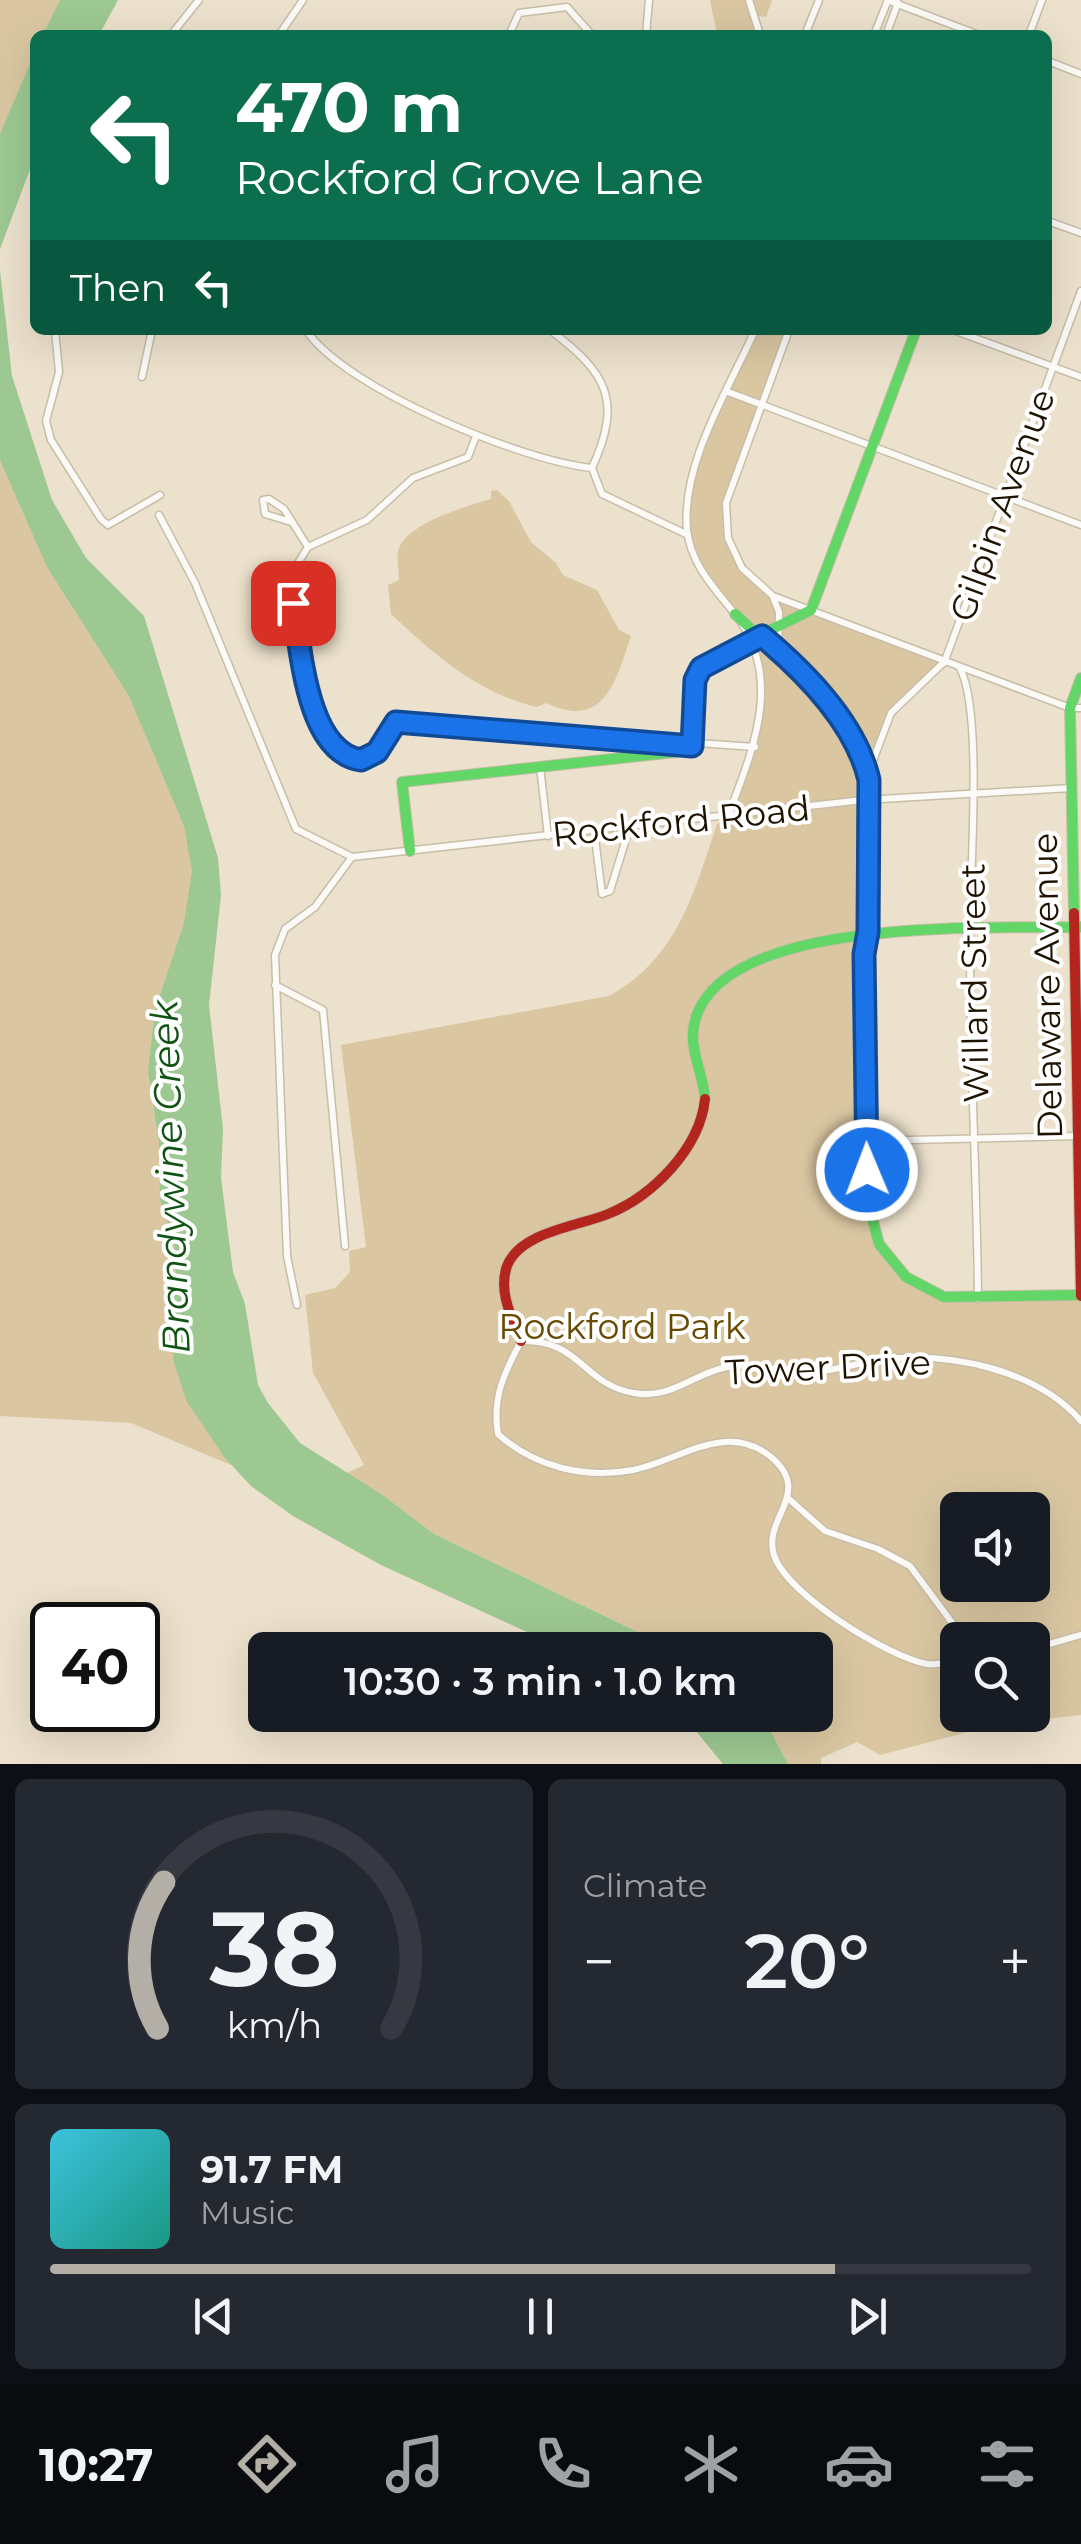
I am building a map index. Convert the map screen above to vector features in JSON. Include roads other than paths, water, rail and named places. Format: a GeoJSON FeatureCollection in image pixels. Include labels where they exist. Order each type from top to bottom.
{"type":"FeatureCollection","features":[{"type":"Feature","properties":{"kind":"street"},"geometry":{"type":"LineString","coordinates":[[175,30],[199,0]]}},
{"type":"Feature","properties":{"kind":"street"},"geometry":{"type":"LineString","coordinates":[[282,30],[303,0]]}},
{"type":"Feature","properties":{"kind":"street"},"geometry":{"type":"LineString","coordinates":[[646,30],[649,0]]}},
{"type":"Feature","properties":{"kind":"street"},"geometry":{"type":"LineString","coordinates":[[749,0],[758,30]]}},
{"type":"Feature","properties":{"kind":"street"},"geometry":{"type":"LineString","coordinates":[[807,30],[819,0]]}},
{"type":"Feature","properties":{"kind":"street"},"geometry":{"type":"LineString","coordinates":[[876,30],[887,0],[967,30]]}},
{"type":"Feature","properties":{"kind":"street"},"geometry":{"type":"LineString","coordinates":[[1032,30],[1042,0]]}},
{"type":"Feature","properties":{"kind":"street"},"geometry":{"type":"LineString","coordinates":[[888,30],[898,2]]}},
{"type":"Feature","properties":{"kind":"street"},"geometry":{"type":"LineString","coordinates":[[511,30],[519,13],[554,6],[567,7],[588,30]]}},
{"type":"Feature","properties":{"kind":"street"},"geometry":{"type":"LineString","coordinates":[[1052,63],[1081,74]]}},
{"type":"Feature","properties":{"kind":"street"},"geometry":{"type":"LineString","coordinates":[[1052,222],[1081,233]]}},
{"type":"Feature","properties":{"kind":"street","name":"Gilpin Avenue"},"geometry":{"type":"LineString","coordinates":[[944,663],[1081,290]]}},
{"type":"Feature","properties":{"kind":"street"},"geometry":{"type":"LineString","coordinates":[[55,335],[59,372],[46,421],[50,440],[101,520],[108,525],[118,522],[160,496]]}},
{"type":"Feature","properties":{"kind":"street"},"geometry":{"type":"LineString","coordinates":[[142,377],[151,335]]}},
{"type":"Feature","properties":{"kind":"street"},"geometry":{"type":"LineString","coordinates":[[311,335],[326,352],[355,372],[476,436],[556,464],[592,468]]}},
{"type":"Feature","properties":{"kind":"street"},"geometry":{"type":"LineString","coordinates":[[556,335],[581,354],[600,380],[609,431],[592,468],[602,494],[688,534]]}},
{"type":"Feature","properties":{"kind":"street"},"geometry":{"type":"LineString","coordinates":[[753,335],[690,490],[688,534],[700,569],[736,614],[778,650],[834,712],[856,746],[868,775],[872,800],[864,954],[868,1210],[885,1254],[925,1290],[954,1299],[1081,1296]]}},
{"type":"Feature","properties":{"kind":"street"},"geometry":{"type":"LineString","coordinates":[[787,335],[728,494],[726,526],[731,549],[747,574],[773,596],[944,663],[1075,708]]}},
{"type":"Feature","properties":{"kind":"street"},"geometry":{"type":"LineString","coordinates":[[692,746],[695,680],[701,668],[762,636],[778,623],[811,610],[914,335]]}},
{"type":"Feature","properties":{"kind":"street"},"geometry":{"type":"LineString","coordinates":[[967,335],[1081,377]]}},
{"type":"Feature","properties":{"kind":"street"},"geometry":{"type":"LineString","coordinates":[[728,392],[1081,525]]}},
{"type":"Feature","properties":{"kind":"street"},"geometry":{"type":"LineString","coordinates":[[476,436],[468,457],[413,478],[367,520],[308,547],[293,571],[293,603],[312,704],[318,723],[337,750],[348,758],[371,756],[396,722],[692,746],[755,747]]}},
{"type":"Feature","properties":{"kind":"street"},"geometry":{"type":"LineString","coordinates":[[291,522],[266,514],[264,500],[278,503],[291,522],[308,547]]}},
{"type":"Feature","properties":{"kind":"street"},"geometry":{"type":"LineString","coordinates":[[159,515],[195,583],[296,829],[352,856],[315,907],[285,929],[275,955],[287,1256],[297,1306]]}},
{"type":"Feature","properties":{"kind":"street"},"geometry":{"type":"LineString","coordinates":[[773,596],[778,650]]}},
{"type":"Feature","properties":{"kind":"street"},"geometry":{"type":"LineString","coordinates":[[728,816],[755,747],[762,695],[750,643],[736,614]]}},
{"type":"Feature","properties":{"kind":"street"},"geometry":{"type":"LineString","coordinates":[[868,775],[891,713],[944,663]]}},
{"type":"Feature","properties":{"kind":"street","name":"Willard Street"},"geometry":{"type":"LineString","coordinates":[[960,668],[968,694],[972,792],[970,930],[978,1299]]}},
{"type":"Feature","properties":{"kind":"street","name":"Delaware Avenue"},"geometry":{"type":"LineString","coordinates":[[1081,678],[1075,708],[1071,788],[1077,927],[1081,1296]]}},
{"type":"Feature","properties":{"kind":"street"},"geometry":{"type":"LineString","coordinates":[[410,851],[402,782],[676,752],[692,746]]}},
{"type":"Feature","properties":{"kind":"street"},"geometry":{"type":"LineString","coordinates":[[540,765],[548,836]]}},
{"type":"Feature","properties":{"kind":"street","name":"Rockford Road"},"geometry":{"type":"LineString","coordinates":[[352,856],[872,800],[1071,788]]}},
{"type":"Feature","properties":{"kind":"street"},"geometry":{"type":"LineString","coordinates":[[594,830],[602,894],[610,891],[630,826]]}},
{"type":"Feature","properties":{"kind":"street"},"geometry":{"type":"LineString","coordinates":[[521,1341],[512,1321],[506,1286],[516,1252],[540,1234],[622,1207],[664,1175],[696,1134],[705,1097],[693,1032],[708,993],[751,960],[868,932],[1077,927]]}},
{"type":"Feature","properties":{"kind":"street"},"geometry":{"type":"LineString","coordinates":[[276,985],[323,1010],[344,1246]]}},
{"type":"Feature","properties":{"kind":"street"},"geometry":{"type":"LineString","coordinates":[[867,1141],[1080,1136]]}},
{"type":"Feature","properties":{"kind":"street","name":"Tower Drive"},"geometry":{"type":"LineString","coordinates":[[789,1499],[784,1471],[770,1456],[734,1442],[690,1448],[637,1469],[612,1473],[530,1461],[498,1434],[494,1407],[521,1341],[549,1340],[601,1381],[642,1394],[684,1387],[731,1366],[794,1372],[885,1359],[955,1362],[1043,1388],[1081,1422]]}},
{"type":"Feature","properties":{"kind":"street"},"geometry":{"type":"LineString","coordinates":[[940,1663],[926,1664],[886,1649],[820,1606],[790,1580],[774,1556],[772,1536],[789,1499],[826,1531],[878,1549],[910,1566],[952,1622]]}},
{"type":"Feature","properties":{"kind":"street"},"geometry":{"type":"LineString","coordinates":[[1050,1644],[1081,1635]]}},
{"type":"Feature","properties":{"kind":"water"},"geometry":{"type":"Polygon","coordinates":[[[60,0],[118,0],[102,30],[45,30],[60,0]]]}},
{"type":"Feature","properties":{"kind":"water"},"geometry":{"type":"Polygon","coordinates":[[[30,64],[30,169],[0,249],[0,134],[30,64]]]}},
{"type":"Feature","properties":{"kind":"water","name":"Brandywine Creek"},"geometry":{"type":"Polygon","coordinates":[[[0,270],[12,376],[52,500],[86,558],[144,616],[218,858],[221,895],[209,1005],[223,1129],[221,1178],[233,1272],[245,1304],[258,1385],[300,1443],[381,1494],[434,1534],[638,1632],[527,1632],[381,1565],[293,1516],[251,1486],[225,1458],[187,1402],[174,1363],[174,1241],[160,1200],[159,1143],[148,1070],[155,1010],[184,923],[192,871],[184,826],[129,696],[47,567],[0,460],[0,270]]]}},
{"type":"Feature","properties":{"kind":"water"},"geometry":{"type":"Polygon","coordinates":[[[697,1732],[771,1732],[788,1764],[723,1764],[697,1732]]]}},
{"type":"Feature","properties":{"kind":"park label","name":"Rockford Park"},"geometry":{"type":"Point","coordinates":[622,1326]}}]}
